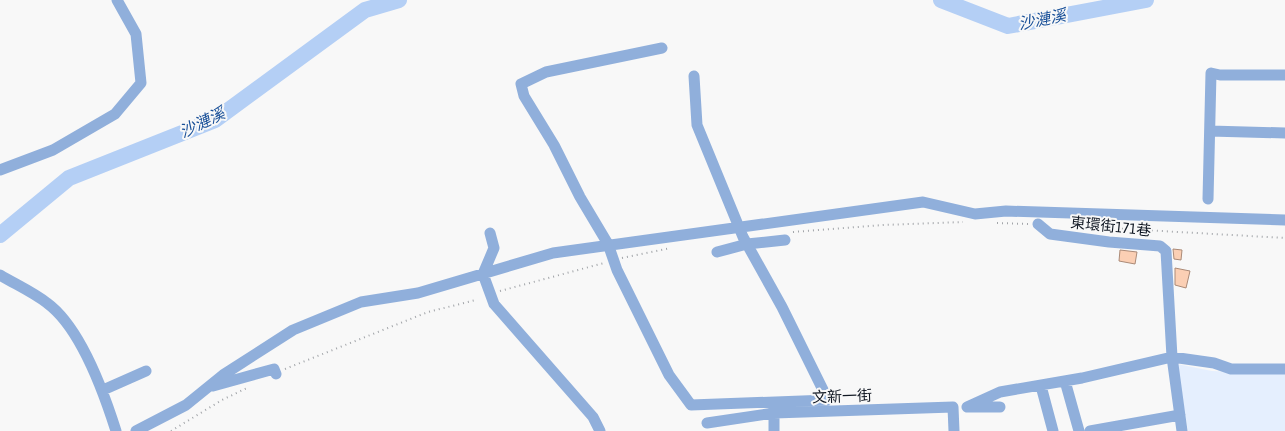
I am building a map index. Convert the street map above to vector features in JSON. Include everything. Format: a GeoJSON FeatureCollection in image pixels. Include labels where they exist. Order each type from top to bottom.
{"type":"FeatureCollection","features":[{"type":"Feature","properties":{"kind":"street"},"geometry":{"type":"LineString","coordinates":[[0,170],[53,150],[115,114],[141,83],[136,34],[117,0]]}},
{"type":"Feature","properties":{"kind":"street"},"geometry":{"type":"LineString","coordinates":[[662,48],[546,72],[521,84],[524,96],[554,145],[580,197],[608,244],[617,270],[669,375],[691,405],[774,408],[828,400],[782,306],[738,226],[697,125],[694,76]]}},
{"type":"Feature","properties":{"kind":"street"},"geometry":{"type":"LineString","coordinates":[[1208,199],[1212,73],[1220,75],[1285,75]]}},
{"type":"Feature","properties":{"kind":"street"},"geometry":{"type":"LineString","coordinates":[[1210,131],[1285,133]]}},
{"type":"Feature","properties":{"kind":"street"},"geometry":{"type":"LineString","coordinates":[[136,431],[186,405],[212,386],[223,375],[302,326],[360,302],[418,293],[553,253],[923,202],[975,214],[1006,211],[1285,220]]}},
{"type":"Feature","properties":{"kind":"street","name":"東環街171巷"},"geometry":{"type":"LineString","coordinates":[[1038,224],[1050,234],[1108,242],[1160,246],[1166,251],[1172,357],[1182,431]]}},
{"type":"Feature","properties":{"kind":"street"},"geometry":{"type":"LineString","coordinates":[[490,233],[494,248],[483,274],[494,304],[593,417],[600,431]]}},
{"type":"Feature","properties":{"kind":"street"},"geometry":{"type":"LineString","coordinates":[[717,252],[787,236]]}},
{"type":"Feature","properties":{"kind":"street"},"geometry":{"type":"LineString","coordinates":[[0,276],[48,303],[73,333],[103,390],[116,431]]}},
{"type":"Feature","properties":{"kind":"street"},"geometry":{"type":"LineString","coordinates":[[967,407],[1000,392],[1041,386],[1172,357],[1214,363],[1231,369],[1285,369]]}},
{"type":"Feature","properties":{"kind":"street"},"geometry":{"type":"LineString","coordinates":[[212,386],[262,374],[274,369],[276,374]]}},
{"type":"Feature","properties":{"kind":"street"},"geometry":{"type":"LineString","coordinates":[[103,390],[146,371]]}},
{"type":"Feature","properties":{"kind":"street"},"geometry":{"type":"LineString","coordinates":[[1065,381],[1079,431]]}},
{"type":"Feature","properties":{"kind":"street"},"geometry":{"type":"LineString","coordinates":[[1041,386],[1053,431]]}},
{"type":"Feature","properties":{"kind":"street"},"geometry":{"type":"LineString","coordinates":[[953,407],[954,431]]}},
{"type":"Feature","properties":{"kind":"street","name":"文新一街"},"geometry":{"type":"LineString","coordinates":[[707,423],[774,408],[1000,407]]}},
{"type":"Feature","properties":{"kind":"street"},"geometry":{"type":"LineString","coordinates":[[774,408],[774,431]]}},
{"type":"Feature","properties":{"kind":"street"},"geometry":{"type":"LineString","coordinates":[[1090,431],[1180,415]]}},
{"type":"Feature","properties":{"kind":"path"},"geometry":{"type":"LineString","coordinates":[[787,236],[883,225],[968,222]]}},
{"type":"Feature","properties":{"kind":"path"},"geometry":{"type":"LineString","coordinates":[[994,223],[1038,224]]}},
{"type":"Feature","properties":{"kind":"path"},"geometry":{"type":"LineString","coordinates":[[1066,226],[1285,238]]}},
{"type":"Feature","properties":{"kind":"path"},"geometry":{"type":"LineString","coordinates":[[620,259],[676,247]]}},
{"type":"Feature","properties":{"kind":"path"},"geometry":{"type":"LineString","coordinates":[[490,294],[606,263]]}},
{"type":"Feature","properties":{"kind":"path"},"geometry":{"type":"LineString","coordinates":[[276,374],[428,312],[476,300]]}},
{"type":"Feature","properties":{"kind":"path"},"geometry":{"type":"LineString","coordinates":[[171,431],[222,400],[253,385]]}},
{"type":"Feature","properties":{"kind":"shaded area"},"geometry":{"type":"Polygon","coordinates":[[[1177,364],[1212,371],[1285,374],[1285,431],[1188,431],[1177,364]]]}},
{"type":"Feature","properties":{"kind":"building"},"geometry":{"type":"Polygon","coordinates":[[[1173,249],[1182,250],[1181,260],[1174,259],[1173,249]]]}},
{"type":"Feature","properties":{"kind":"building"},"geometry":{"type":"Polygon","coordinates":[[[1120,250],[1137,252],[1135,264],[1119,261],[1120,250]]]}},
{"type":"Feature","properties":{"kind":"building"},"geometry":{"type":"Polygon","coordinates":[[[1175,268],[1190,271],[1186,288],[1175,285],[1175,268]]]}},
{"type":"Feature","properties":{"kind":"waterway","name":"沙漣溪"},"geometry":{"type":"LineString","coordinates":[[0,235],[69,178],[215,120],[365,10],[399,0]]}},
{"type":"Feature","properties":{"kind":"waterway","name":"沙漣溪"},"geometry":{"type":"LineString","coordinates":[[941,0],[1008,26],[1146,0]]}},
{"type":"Feature","properties":{"kind":"waterway","name":"沙漣溪"},"geometry":{"type":"LineString","coordinates":[[1111,6],[1113,0]]}}]}
